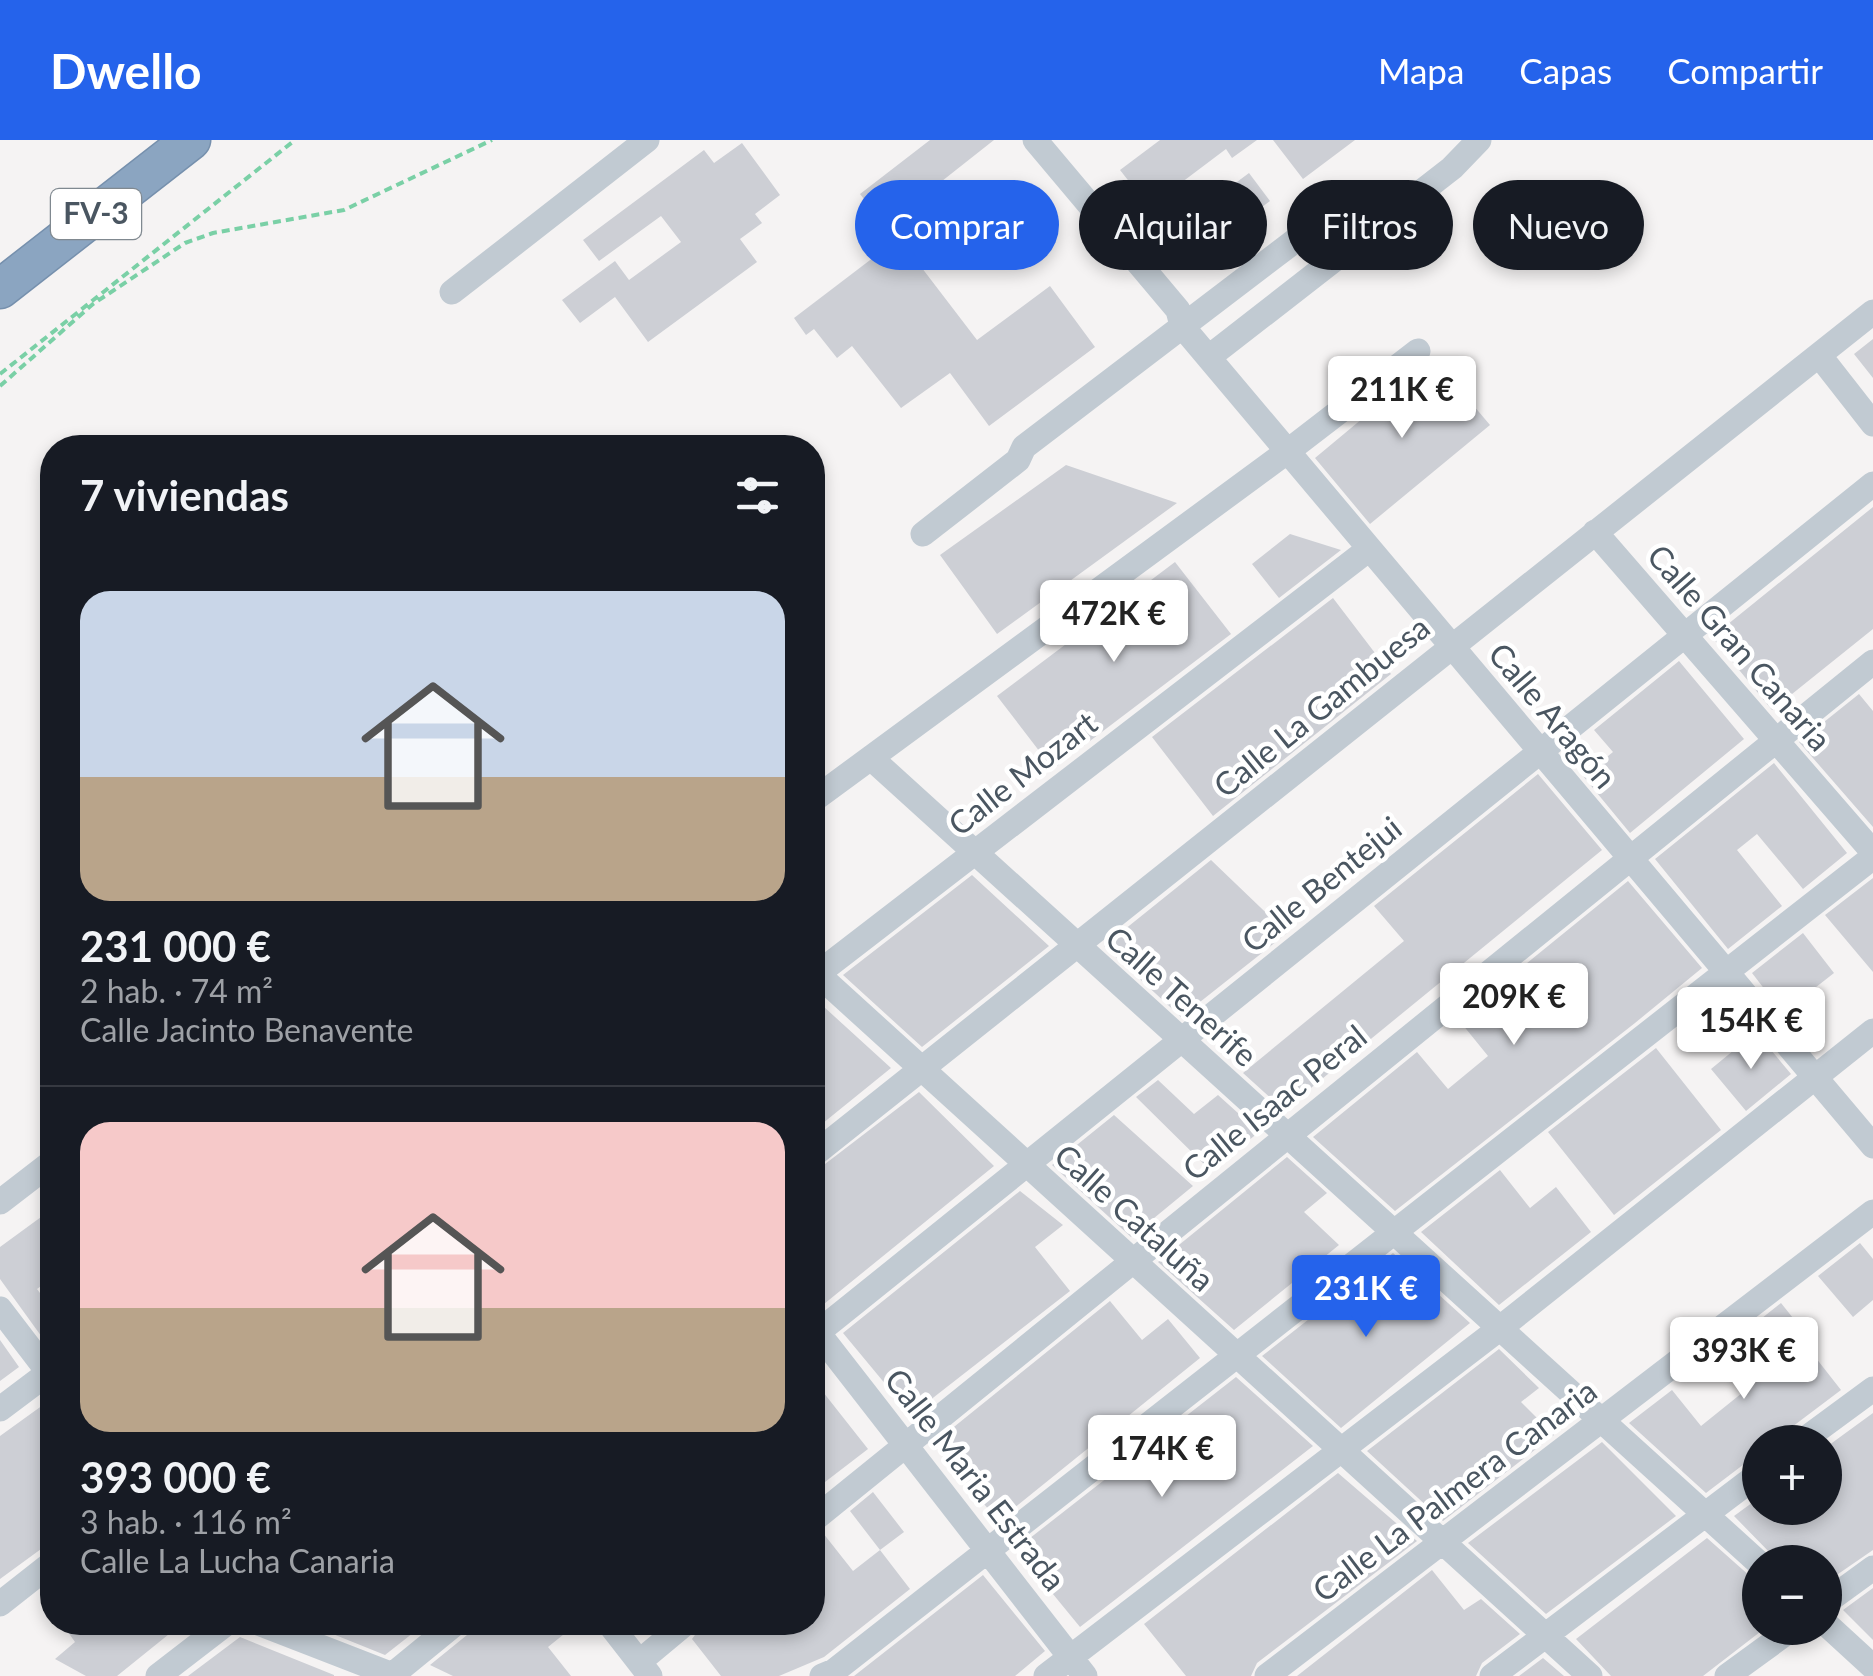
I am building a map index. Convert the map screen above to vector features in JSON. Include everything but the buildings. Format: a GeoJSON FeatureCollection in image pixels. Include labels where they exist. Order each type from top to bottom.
{"type":"FeatureCollection","features":[{"type":"Feature","properties":{"kind":"highway","name":"FV-3"},"geometry":{"type":"LineString","coordinates":[[0,289],[191,140]]}},
{"type":"Feature","properties":{"kind":"street"},"geometry":{"type":"LineString","coordinates":[[452,292],[647,140]]}},
{"type":"Feature","properties":{"kind":"street","name":"Calle Aragón"},"geometry":{"type":"LineString","coordinates":[[1036,140],[1178,310],[1182,326],[1873,1146]]}},
{"type":"Feature","properties":{"kind":"street"},"geometry":{"type":"LineString","coordinates":[[1209,358],[1452,168],[1480,140]]}},
{"type":"Feature","properties":{"kind":"street"},"geometry":{"type":"LineString","coordinates":[[922,534],[1018,460],[1024,447],[1287,246]]}},
{"type":"Feature","properties":{"kind":"street","name":"Calle La Gambuesa"},"geometry":{"type":"LineString","coordinates":[[825,1146],[1873,312]]}},
{"type":"Feature","properties":{"kind":"street"},"geometry":{"type":"LineString","coordinates":[[825,792],[1288,451],[1418,350]]}},
{"type":"Feature","properties":{"kind":"street"},"geometry":{"type":"LineString","coordinates":[[1819,355],[1873,424]]}},
{"type":"Feature","properties":{"kind":"street","name":"Calle Bentejui"},"geometry":{"type":"LineString","coordinates":[[825,1323],[1873,484]]}},
{"type":"Feature","properties":{"kind":"street","name":"Calle Gran Canaria"},"geometry":{"type":"LineString","coordinates":[[1595,532],[1873,855]]}},
{"type":"Feature","properties":{"kind":"street","name":"Calle Mozart"},"geometry":{"type":"LineString","coordinates":[[825,966],[1368,549]]}},
{"type":"Feature","properties":{"kind":"street","name":"Calle Isaac Peral"},"geometry":{"type":"LineString","coordinates":[[825,1510],[1873,662]]}},
{"type":"Feature","properties":{"kind":"street","name":"Calle Tenerife"},"geometry":{"type":"LineString","coordinates":[[871,758],[1742,1548]]}},
{"type":"Feature","properties":{"kind":"street"},"geometry":{"type":"LineString","coordinates":[[832,1674],[1873,855]]}},
{"type":"Feature","properties":{"kind":"street","name":"Calle Cataluña"},"geometry":{"type":"LineString","coordinates":[[825,984],[1590,1676]]}},
{"type":"Feature","properties":{"kind":"street"},"geometry":{"type":"LineString","coordinates":[[1046,1676],[1078,1667],[1340,1449],[1498,1329],[1873,1031]]}},
{"type":"Feature","properties":{"kind":"street"},"geometry":{"type":"LineString","coordinates":[[0,1202],[40,1171]]}},
{"type":"Feature","properties":{"kind":"street","name":"Calle La Palmera Canaria"},"geometry":{"type":"LineString","coordinates":[[1267,1676],[1873,1212]]}},
{"type":"Feature","properties":{"kind":"street"},"geometry":{"type":"LineString","coordinates":[[0,1309],[40,1359]]}},
{"type":"Feature","properties":{"kind":"street","name":"Calle Maria Estrada"},"geometry":{"type":"LineString","coordinates":[[825,1345],[989,1549],[1078,1667]]}},
{"type":"Feature","properties":{"kind":"street"},"geometry":{"type":"LineString","coordinates":[[0,1409],[40,1381]]}},
{"type":"Feature","properties":{"kind":"street"},"geometry":{"type":"LineString","coordinates":[[1824,1425],[1873,1388]]}},
{"type":"Feature","properties":{"kind":"street"},"geometry":{"type":"LineString","coordinates":[[1492,1676],[1742,1486]]}},
{"type":"Feature","properties":{"kind":"street"},"geometry":{"type":"LineString","coordinates":[[1842,1591],[1873,1568]]}},
{"type":"Feature","properties":{"kind":"street"},"geometry":{"type":"LineString","coordinates":[[0,1604],[40,1572]]}},
{"type":"Feature","properties":{"kind":"street"},"geometry":{"type":"LineString","coordinates":[[158,1676],[211,1635]]}},
{"type":"Feature","properties":{"kind":"street"},"geometry":{"type":"LineString","coordinates":[[289,1635],[392,1676],[441,1635]]}},
{"type":"Feature","properties":{"kind":"street"},"geometry":{"type":"LineString","coordinates":[[618,1635],[644,1669],[675,1635]]}},
{"type":"Feature","properties":{"kind":"street"},"geometry":{"type":"LineString","coordinates":[[1842,1639],[1873,1667]]}},
{"type":"Feature","properties":{"kind":"street"},"geometry":{"type":"LineString","coordinates":[[1727,1676],[1769,1645]]}},
{"type":"Feature","properties":{"kind":"path"},"geometry":{"type":"LineString","coordinates":[[0,374],[295,140]]}},
{"type":"Feature","properties":{"kind":"path"},"geometry":{"type":"LineString","coordinates":[[0,386],[94,304],[185,243],[213,233],[344,210],[492,140]]}}]}
